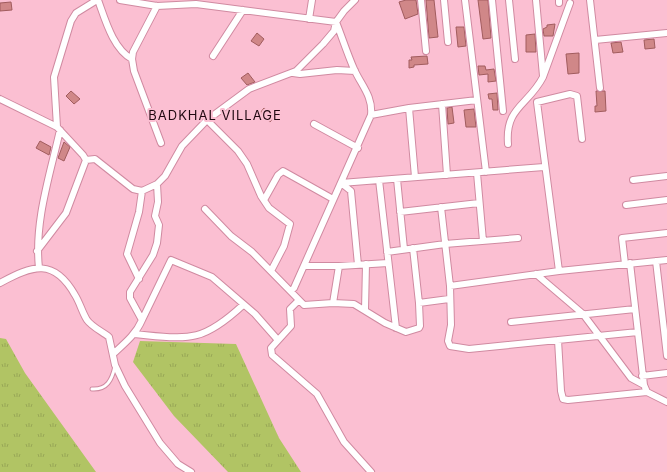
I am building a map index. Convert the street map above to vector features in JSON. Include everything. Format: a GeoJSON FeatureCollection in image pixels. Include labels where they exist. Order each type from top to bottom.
{"type":"FeatureCollection","features":[{"type":"Feature","properties":{"kind":"street"},"geometry":{"type":"LineString","coordinates":[[39,268],[37,251],[38,226],[58,129],[54,76],[71,21],[76,13],[97,0],[111,35],[122,51],[132,60]]}},
{"type":"Feature","properties":{"kind":"street"},"geometry":{"type":"LineString","coordinates":[[120,0],[157,6],[196,4],[336,22]]}},
{"type":"Feature","properties":{"kind":"street"},"geometry":{"type":"LineString","coordinates":[[309,19],[312,0]]}},
{"type":"Feature","properties":{"kind":"street"},"geometry":{"type":"LineString","coordinates":[[86,160],[95,159],[133,189],[142,191],[157,184],[165,176],[182,146],[207,120],[249,89],[293,73],[323,44],[334,31],[336,22],[355,0]]}},
{"type":"Feature","properties":{"kind":"street"},"geometry":{"type":"LineString","coordinates":[[421,0],[426,51]]}},
{"type":"Feature","properties":{"kind":"street"},"geometry":{"type":"LineString","coordinates":[[444,0],[448,42]]}},
{"type":"Feature","properties":{"kind":"street"},"geometry":{"type":"LineString","coordinates":[[465,0],[486,172]]}},
{"type":"Feature","properties":{"kind":"street"},"geometry":{"type":"LineString","coordinates":[[492,0],[503,111]]}},
{"type":"Feature","properties":{"kind":"street"},"geometry":{"type":"LineString","coordinates":[[509,0],[514,59]]}},
{"type":"Feature","properties":{"kind":"street"},"geometry":{"type":"LineString","coordinates":[[536,0],[543,77]]}},
{"type":"Feature","properties":{"kind":"street"},"geometry":{"type":"LineString","coordinates":[[590,0],[596,40],[600,88]]}},
{"type":"Feature","properties":{"kind":"street"},"geometry":{"type":"LineString","coordinates":[[508,144],[507,132],[512,115],[539,85],[570,3]]}},
{"type":"Feature","properties":{"kind":"street"},"geometry":{"type":"LineString","coordinates":[[157,6],[133,52],[132,60],[134,71],[161,143]]}},
{"type":"Feature","properties":{"kind":"street"},"geometry":{"type":"LineString","coordinates":[[213,56],[243,10]]}},
{"type":"Feature","properties":{"kind":"street"},"geometry":{"type":"LineString","coordinates":[[291,291],[305,266],[323,227],[333,198],[358,148],[371,115],[372,106],[367,90],[355,71],[336,22]]}},
{"type":"Feature","properties":{"kind":"street"},"geometry":{"type":"LineString","coordinates":[[596,40],[667,33]]}},
{"type":"Feature","properties":{"kind":"street"},"geometry":{"type":"LineString","coordinates":[[293,73],[300,74],[346,70],[355,71]]}},
{"type":"Feature","properties":{"kind":"street"},"geometry":{"type":"LineString","coordinates":[[559,271],[544,167],[537,102],[570,94],[577,96],[582,139]]}},
{"type":"Feature","properties":{"kind":"street"},"geometry":{"type":"LineString","coordinates":[[0,99],[58,129],[86,160]]}},
{"type":"Feature","properties":{"kind":"street"},"geometry":{"type":"LineString","coordinates":[[371,115],[409,108],[477,100]]}},
{"type":"Feature","properties":{"kind":"street"},"geometry":{"type":"LineString","coordinates":[[442,104],[447,175]]}},
{"type":"Feature","properties":{"kind":"street"},"geometry":{"type":"LineString","coordinates":[[409,108],[415,177]]}},
{"type":"Feature","properties":{"kind":"street"},"geometry":{"type":"LineString","coordinates":[[207,120],[238,151],[247,164],[254,183],[269,208],[291,226],[282,253],[271,271]]}},
{"type":"Feature","properties":{"kind":"street"},"geometry":{"type":"LineString","coordinates":[[314,124],[358,148]]}},
{"type":"Feature","properties":{"kind":"street"},"geometry":{"type":"LineString","coordinates":[[37,251],[66,213],[86,160]]}},
{"type":"Feature","properties":{"kind":"street"},"geometry":{"type":"LineString","coordinates":[[341,183],[544,167]]}},
{"type":"Feature","properties":{"kind":"street"},"geometry":{"type":"LineString","coordinates":[[264,200],[278,175],[283,171],[333,198]]}},
{"type":"Feature","properties":{"kind":"street"},"geometry":{"type":"LineString","coordinates":[[477,173],[483,241]]}},
{"type":"Feature","properties":{"kind":"street"},"geometry":{"type":"LineString","coordinates":[[633,180],[667,176]]}},
{"type":"Feature","properties":{"kind":"street"},"geometry":{"type":"LineString","coordinates":[[398,179],[404,249]]}},
{"type":"Feature","properties":{"kind":"street"},"geometry":{"type":"LineString","coordinates":[[379,180],[396,328]]}},
{"type":"Feature","properties":{"kind":"street"},"geometry":{"type":"LineString","coordinates":[[341,183],[350,191],[358,265]]}},
{"type":"Feature","properties":{"kind":"street"},"geometry":{"type":"LineString","coordinates":[[142,320],[130,298],[130,292],[153,255],[157,243],[159,225],[155,216],[158,202],[157,184]]}},
{"type":"Feature","properties":{"kind":"street"},"geometry":{"type":"LineString","coordinates":[[138,279],[127,254],[139,212],[142,191]]}},
{"type":"Feature","properties":{"kind":"street"},"geometry":{"type":"LineString","coordinates":[[626,204],[667,200]]}},
{"type":"Feature","properties":{"kind":"street"},"geometry":{"type":"LineString","coordinates":[[400,212],[480,203]]}},
{"type":"Feature","properties":{"kind":"street"},"geometry":{"type":"LineString","coordinates":[[441,208],[450,286],[450,346],[469,349],[638,332]]}},
{"type":"Feature","properties":{"kind":"street"},"geometry":{"type":"LineString","coordinates":[[205,210],[231,236],[252,252],[304,305],[334,303],[354,304],[396,328],[406,332],[419,328],[419,303],[413,248]]}},
{"type":"Feature","properties":{"kind":"street"},"geometry":{"type":"LineString","coordinates":[[648,392],[644,385],[642,376],[635,309],[622,238],[667,233]]}},
{"type":"Feature","properties":{"kind":"street"},"geometry":{"type":"LineString","coordinates":[[387,252],[445,244],[518,238]]}},
{"type":"Feature","properties":{"kind":"street"},"geometry":{"type":"LineString","coordinates":[[114,353],[134,334],[170,260],[212,277],[242,305],[255,314],[277,339]]}},
{"type":"Feature","properties":{"kind":"street"},"geometry":{"type":"LineString","coordinates":[[450,286],[559,271],[667,260]]}},
{"type":"Feature","properties":{"kind":"street"},"geometry":{"type":"LineString","coordinates":[[656,261],[667,356]]}},
{"type":"Feature","properties":{"kind":"street"},"geometry":{"type":"LineString","coordinates":[[305,266],[339,266],[388,263]]}},
{"type":"Feature","properties":{"kind":"street"},"geometry":{"type":"LineString","coordinates":[[365,310],[366,264]]}},
{"type":"Feature","properties":{"kind":"street"},"geometry":{"type":"LineString","coordinates":[[334,303],[339,266]]}},
{"type":"Feature","properties":{"kind":"street"},"geometry":{"type":"LineString","coordinates":[[0,283],[26,271],[39,268],[54,270],[67,282],[88,322],[109,337],[114,353],[115,365],[125,386],[160,443],[178,464],[190,472]]}},
{"type":"Feature","properties":{"kind":"street"},"geometry":{"type":"LineString","coordinates":[[536,274],[583,314],[632,378],[644,385]]}},
{"type":"Feature","properties":{"kind":"street"},"geometry":{"type":"LineString","coordinates":[[419,303],[449,299]]}},
{"type":"Feature","properties":{"kind":"street"},"geometry":{"type":"LineString","coordinates":[[299,300],[290,309],[291,326],[277,339],[271,348],[272,355],[317,394],[344,442],[371,472]]}},
{"type":"Feature","properties":{"kind":"street"},"geometry":{"type":"LineString","coordinates":[[134,334],[181,339],[204,334],[224,322],[242,305]]}},
{"type":"Feature","properties":{"kind":"street"},"geometry":{"type":"LineString","coordinates":[[511,322],[635,309]]}},
{"type":"Feature","properties":{"kind":"street"},"geometry":{"type":"LineString","coordinates":[[558,340],[561,391],[564,399],[568,400],[648,392],[667,402]]}},
{"type":"Feature","properties":{"kind":"street"},"geometry":{"type":"LineString","coordinates":[[642,376],[667,373]]}},
{"type":"Feature","properties":{"kind":"street"},"geometry":{"type":"LineString","coordinates":[[659,397],[667,396]]}},
{"type":"Feature","properties":{"kind":"lane"},"geometry":{"type":"LineString","coordinates":[[92,390],[101,390],[105,387],[113,374],[115,365]]}},
{"type":"Feature","properties":{"kind":"green space"},"geometry":{"type":"Polygon","coordinates":[[[0,338],[6,339],[25,373],[96,472],[0,472],[0,338]]]}},
{"type":"Feature","properties":{"kind":"green space"},"geometry":{"type":"Polygon","coordinates":[[[140,341],[236,344],[279,438],[301,472],[228,472],[174,416],[133,362],[140,341]]]}},
{"type":"Feature","properties":{"kind":"building"},"geometry":{"type":"Polygon","coordinates":[[[416,0],[418,14],[405,19],[399,2],[416,0]]]}},
{"type":"Feature","properties":{"kind":"building"},"geometry":{"type":"Polygon","coordinates":[[[426,0],[434,0],[438,37],[429,38],[426,0]]]}},
{"type":"Feature","properties":{"kind":"building"},"geometry":{"type":"Polygon","coordinates":[[[478,0],[488,0],[491,38],[483,39],[478,0]]]}},
{"type":"Feature","properties":{"kind":"building"},"geometry":{"type":"Polygon","coordinates":[[[11,2],[12,10],[0,11],[0,3],[11,2]]]}},
{"type":"Feature","properties":{"kind":"building"},"geometry":{"type":"Polygon","coordinates":[[[555,24],[553,36],[544,36],[543,29],[547,27],[547,25],[555,24]]]}},
{"type":"Feature","properties":{"kind":"building"},"geometry":{"type":"Polygon","coordinates":[[[456,27],[464,27],[466,46],[458,47],[456,27]]]}},
{"type":"Feature","properties":{"kind":"building"},"geometry":{"type":"Polygon","coordinates":[[[257,33],[264,39],[259,46],[251,41],[257,33]]]}},
{"type":"Feature","properties":{"kind":"building"},"geometry":{"type":"Polygon","coordinates":[[[535,34],[536,52],[526,52],[526,35],[535,34]]]}},
{"type":"Feature","properties":{"kind":"building"},"geometry":{"type":"Polygon","coordinates":[[[654,39],[655,48],[645,49],[644,40],[654,39]]]}},
{"type":"Feature","properties":{"kind":"building"},"geometry":{"type":"Polygon","coordinates":[[[621,42],[623,52],[613,53],[611,43],[621,42]]]}},
{"type":"Feature","properties":{"kind":"building"},"geometry":{"type":"Polygon","coordinates":[[[579,53],[579,73],[568,74],[566,54],[579,53]]]}},
{"type":"Feature","properties":{"kind":"building"},"geometry":{"type":"Polygon","coordinates":[[[427,56],[428,64],[414,65],[414,67],[409,68],[409,60],[412,60],[411,57],[427,56]]]}},
{"type":"Feature","properties":{"kind":"building"},"geometry":{"type":"Polygon","coordinates":[[[478,66],[485,66],[486,70],[494,69],[496,81],[488,82],[488,74],[479,75],[478,66]]]}},
{"type":"Feature","properties":{"kind":"building"},"geometry":{"type":"Polygon","coordinates":[[[248,73],[255,82],[247,85],[241,78],[248,73]]]}},
{"type":"Feature","properties":{"kind":"building"},"geometry":{"type":"Polygon","coordinates":[[[71,91],[80,99],[74,104],[66,96],[71,91]]]}},
{"type":"Feature","properties":{"kind":"building"},"geometry":{"type":"Polygon","coordinates":[[[596,91],[605,91],[606,111],[595,112],[595,106],[597,106],[596,91]]]}},
{"type":"Feature","properties":{"kind":"building"},"geometry":{"type":"Polygon","coordinates":[[[497,93],[498,110],[493,110],[492,99],[489,99],[488,94],[497,93]]]}},
{"type":"Feature","properties":{"kind":"building"},"geometry":{"type":"Polygon","coordinates":[[[452,107],[454,123],[448,124],[447,108],[452,107]]]}},
{"type":"Feature","properties":{"kind":"building"},"geometry":{"type":"Polygon","coordinates":[[[264,108],[274,117],[270,122],[260,113],[264,108]]]}},
{"type":"Feature","properties":{"kind":"building"},"geometry":{"type":"Polygon","coordinates":[[[474,109],[476,127],[466,127],[464,110],[474,109]]]}},
{"type":"Feature","properties":{"kind":"building"},"geometry":{"type":"Polygon","coordinates":[[[40,141],[51,147],[49,155],[36,148],[40,141]]]}},
{"type":"Feature","properties":{"kind":"building"},"geometry":{"type":"Polygon","coordinates":[[[64,142],[70,147],[64,161],[58,158],[64,142]]]}},
{"type":"Feature","properties":{"kind":"district","name":"BADKHAL VILLAGE"},"geometry":{"type":"Point","coordinates":[215,115]}}]}
